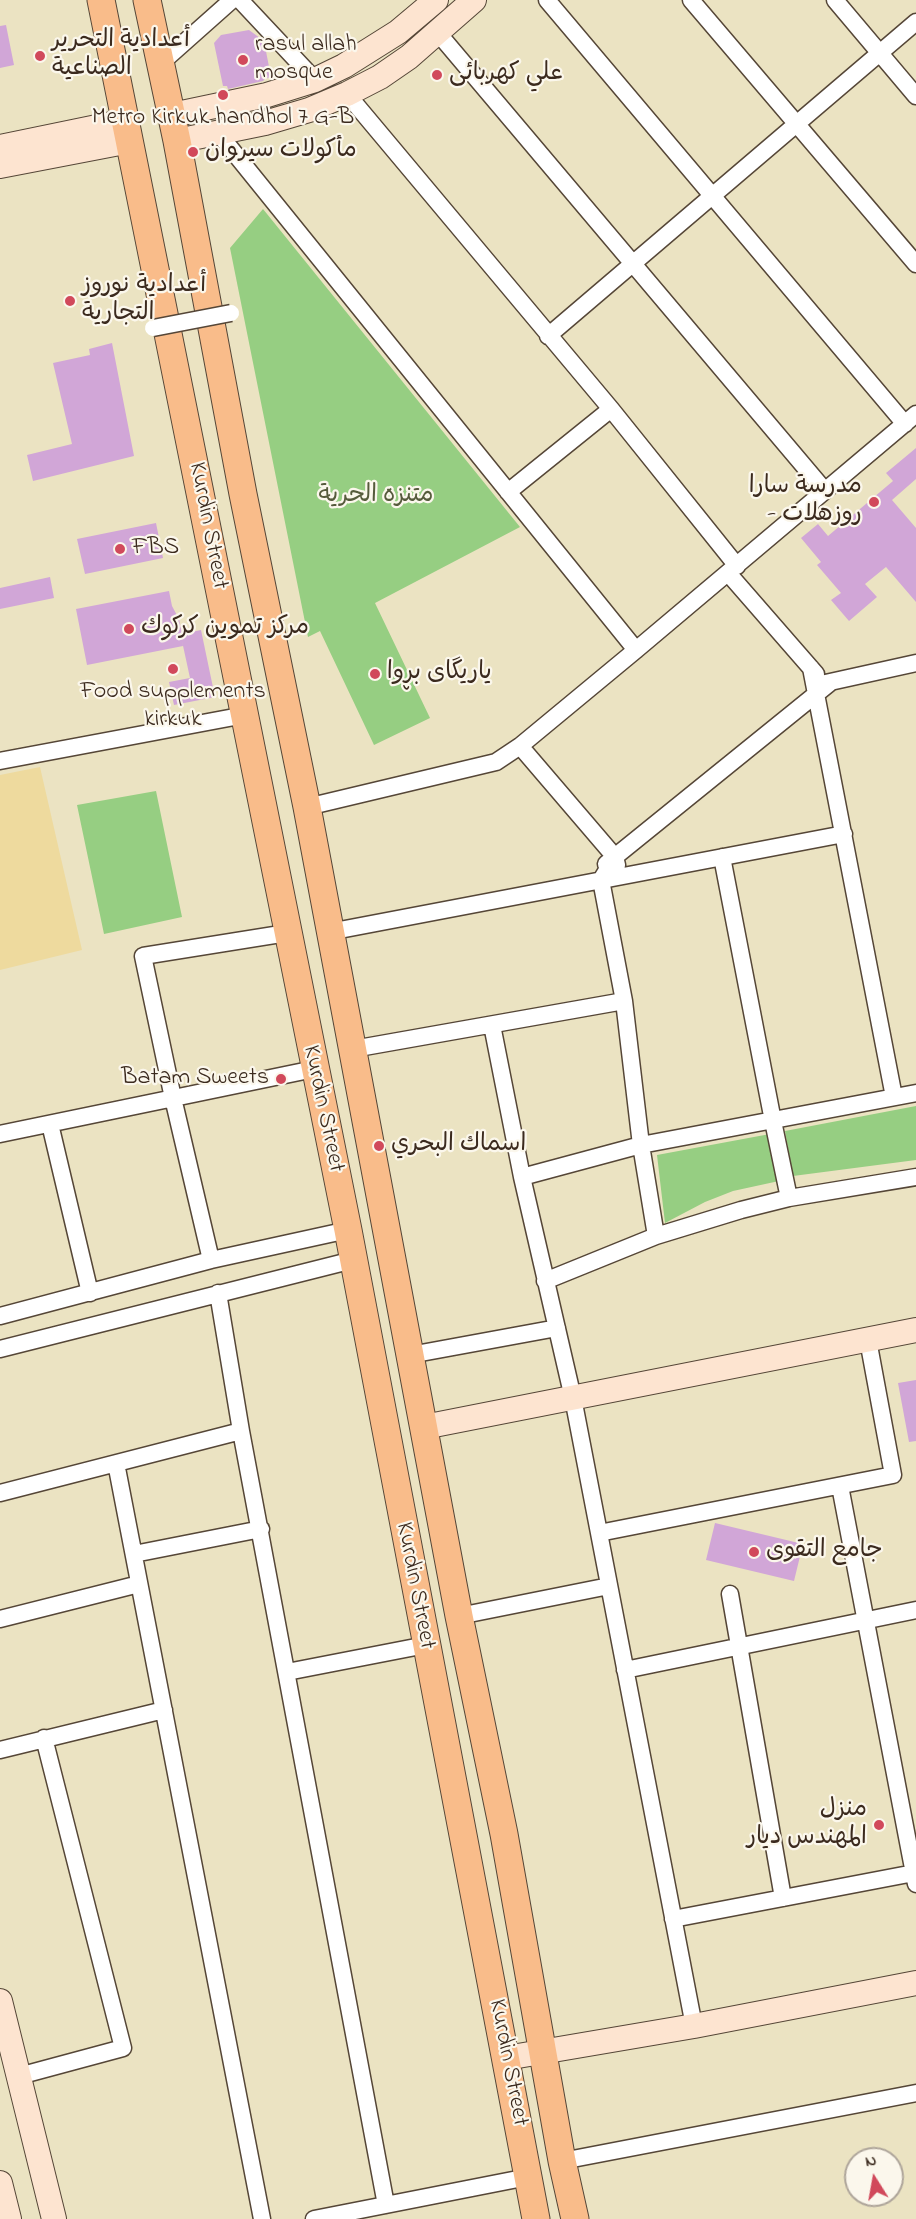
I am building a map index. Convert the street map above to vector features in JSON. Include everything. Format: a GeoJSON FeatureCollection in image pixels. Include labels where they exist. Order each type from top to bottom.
{"type":"FeatureCollection","features":[{"type":"Feature","properties":{"kind":"main road","name":"Kurdin Street"},"geometry":{"type":"LineString","coordinates":[[101,0],[348,1230],[536,2219]]}},
{"type":"Feature","properties":{"kind":"main road","name":"Kurdin Street"},"geometry":{"type":"LineString","coordinates":[[147,0],[172,115],[243,494],[307,807],[459,1616],[504,1834],[562,2161],[575,2219]]}},
{"type":"Feature","properties":{"kind":"main road"},"geometry":{"type":"LineString","coordinates":[[203,502],[243,494]]}},
{"type":"Feature","properties":{"kind":"street"},"geometry":{"type":"LineString","coordinates":[[160,64],[232,0]]}},
{"type":"Feature","properties":{"kind":"street"},"geometry":{"type":"LineString","coordinates":[[240,0],[315,80]]}},
{"type":"Feature","properties":{"kind":"street"},"geometry":{"type":"LineString","coordinates":[[172,115],[267,95],[315,80],[344,66],[398,32],[436,0]]}},
{"type":"Feature","properties":{"kind":"street"},"geometry":{"type":"LineString","coordinates":[[177,141],[219,134],[287,117],[347,94],[387,72],[438,33],[474,0]]}},
{"type":"Feature","properties":{"kind":"street"},"geometry":{"type":"LineString","coordinates":[[307,807],[496,762],[520,746],[636,650],[910,419],[713,195],[547,0]]}},
{"type":"Feature","properties":{"kind":"street"},"geometry":{"type":"LineString","coordinates":[[691,0],[916,264]]}},
{"type":"Feature","properties":{"kind":"street"},"geometry":{"type":"LineString","coordinates":[[835,0],[916,96]]}},
{"type":"Feature","properties":{"kind":"street"},"geometry":{"type":"LineString","coordinates":[[548,336],[916,22]]}},
{"type":"Feature","properties":{"kind":"street"},"geometry":{"type":"LineString","coordinates":[[438,33],[825,491]]}},
{"type":"Feature","properties":{"kind":"street"},"geometry":{"type":"LineString","coordinates":[[347,94],[610,409],[811,668],[821,686],[844,834],[894,1097]]}},
{"type":"Feature","properties":{"kind":"street"},"geometry":{"type":"LineString","coordinates":[[0,147],[128,131]]}},
{"type":"Feature","properties":{"kind":"street"},"geometry":{"type":"LineString","coordinates":[[0,166],[128,131]]}},
{"type":"Feature","properties":{"kind":"street"},"geometry":{"type":"LineString","coordinates":[[219,134],[636,650]]}},
{"type":"Feature","properties":{"kind":"street"},"geometry":{"type":"LineString","coordinates":[[153,328],[231,313]]}},
{"type":"Feature","properties":{"kind":"street"},"geometry":{"type":"LineString","coordinates":[[508,492],[610,409]]}},
{"type":"Feature","properties":{"kind":"street"},"geometry":{"type":"LineString","coordinates":[[582,884],[821,686],[916,663]]}},
{"type":"Feature","properties":{"kind":"street"},"geometry":{"type":"LineString","coordinates":[[0,761],[244,715]]}},
{"type":"Feature","properties":{"kind":"street"},"geometry":{"type":"LineString","coordinates":[[520,746],[615,857],[620,876]]}},
{"type":"Feature","properties":{"kind":"street"},"geometry":{"type":"LineString","coordinates":[[329,932],[844,834]]}},
{"type":"Feature","properties":{"kind":"street"},"geometry":{"type":"LineString","coordinates":[[615,857],[601,880],[624,1001],[641,1145],[656,1236]]}},
{"type":"Feature","properties":{"kind":"street"},"geometry":{"type":"LineString","coordinates":[[722,857],[772,1121],[789,1198]]}},
{"type":"Feature","properties":{"kind":"street"},"geometry":{"type":"LineString","coordinates":[[211,1260],[172,1098],[143,956],[287,933]]}},
{"type":"Feature","properties":{"kind":"street"},"geometry":{"type":"LineString","coordinates":[[353,1049],[624,1001]]}},
{"type":"Feature","properties":{"kind":"street"},"geometry":{"type":"LineString","coordinates":[[492,1025],[522,1177],[573,1398],[694,2026]]}},
{"type":"Feature","properties":{"kind":"street"},"geometry":{"type":"LineString","coordinates":[[0,1134],[314,1069]]}},
{"type":"Feature","properties":{"kind":"street"},"geometry":{"type":"LineString","coordinates":[[522,1177],[641,1145],[916,1093]]}},
{"type":"Feature","properties":{"kind":"street"},"geometry":{"type":"LineString","coordinates":[[50,1124],[90,1293]]}},
{"type":"Feature","properties":{"kind":"street"},"geometry":{"type":"LineString","coordinates":[[545,1281],[656,1236],[741,1210],[789,1198],[916,1177]]}},
{"type":"Feature","properties":{"kind":"street"},"geometry":{"type":"LineString","coordinates":[[0,1316],[211,1260],[348,1230]]}},
{"type":"Feature","properties":{"kind":"street"},"geometry":{"type":"LineString","coordinates":[[0,1349],[352,1260]]}},
{"type":"Feature","properties":{"kind":"street"},"geometry":{"type":"LineString","coordinates":[[218,1293],[241,1431],[386,2205]]}},
{"type":"Feature","properties":{"kind":"street"},"geometry":{"type":"LineString","coordinates":[[410,1355],[556,1328]]}},
{"type":"Feature","properties":{"kind":"street"},"geometry":{"type":"LineString","coordinates":[[424,1427],[916,1330]]}},
{"type":"Feature","properties":{"kind":"street"},"geometry":{"type":"LineString","coordinates":[[599,1533],[893,1475],[868,1340]]}},
{"type":"Feature","properties":{"kind":"street"},"geometry":{"type":"LineString","coordinates":[[0,1493],[241,1431]]}},
{"type":"Feature","properties":{"kind":"street"},"geometry":{"type":"LineString","coordinates":[[116,1463],[262,2219]]}},
{"type":"Feature","properties":{"kind":"street"},"geometry":{"type":"LineString","coordinates":[[674,1919],[783,1898],[915,1878],[840,1486]]}},
{"type":"Feature","properties":{"kind":"street"},"geometry":{"type":"LineString","coordinates":[[134,1554],[261,1529]]}},
{"type":"Feature","properties":{"kind":"street"},"geometry":{"type":"LineString","coordinates":[[0,1619],[139,1584]]}},
{"type":"Feature","properties":{"kind":"street"},"geometry":{"type":"LineString","coordinates":[[459,1616],[609,1586]]}},
{"type":"Feature","properties":{"kind":"street"},"geometry":{"type":"LineString","coordinates":[[730,1594],[783,1898]]}},
{"type":"Feature","properties":{"kind":"street"},"geometry":{"type":"LineString","coordinates":[[625,1670],[916,1610]]}},
{"type":"Feature","properties":{"kind":"street"},"geometry":{"type":"LineString","coordinates":[[287,1672],[426,1645]]}},
{"type":"Feature","properties":{"kind":"street"},"geometry":{"type":"LineString","coordinates":[[0,1750],[164,1710]]}},
{"type":"Feature","properties":{"kind":"street"},"geometry":{"type":"LineString","coordinates":[[19,2076],[123,2048],[44,1738]]}},
{"type":"Feature","properties":{"kind":"street"},"geometry":{"type":"LineString","coordinates":[[506,2058],[694,2026],[916,1983]]}},
{"type":"Feature","properties":{"kind":"street"},"geometry":{"type":"LineString","coordinates":[[0,2001],[54,2219]]}},
{"type":"Feature","properties":{"kind":"street"},"geometry":{"type":"LineString","coordinates":[[562,2161],[916,2093]]}},
{"type":"Feature","properties":{"kind":"street"},"geometry":{"type":"LineString","coordinates":[[314,2219],[528,2177]]}},
{"type":"Feature","properties":{"kind":"street"},"geometry":{"type":"LineString","coordinates":[[0,2183],[9,2219]]}},
{"type":"Feature","properties":{"kind":"green space","name":"متنزه الحرية"},"geometry":{"type":"Polygon","coordinates":[[[263,209],[520,527],[375,603],[430,718],[374,745],[320,631],[308,637],[230,248],[263,209]]]}},
{"type":"Feature","properties":{"kind":"green space"},"geometry":{"type":"Polygon","coordinates":[[[156,791],[182,917],[104,934],[77,805],[156,791]]]}},
{"type":"Feature","properties":{"kind":"green space"},"geometry":{"type":"Polygon","coordinates":[[[916,1106],[916,1160],[793,1176],[785,1131],[916,1106]]]}},
{"type":"Feature","properties":{"kind":"green space"},"geometry":{"type":"Polygon","coordinates":[[[770,1134],[779,1181],[733,1191],[705,1202],[665,1223],[657,1155],[770,1134]]]}},
{"type":"Feature","properties":{"kind":"sand"},"geometry":{"type":"Polygon","coordinates":[[[40,767],[82,950],[0,970],[0,775],[40,767]]]}},
{"type":"Feature","properties":{"kind":"building"},"geometry":{"type":"Polygon","coordinates":[[[6,25],[14,65],[0,68],[0,26],[6,25]]]}},
{"type":"Feature","properties":{"kind":"building","name":"rasul allah mosque"},"geometry":{"type":"Polygon","coordinates":[[[249,30],[264,41],[271,77],[228,89],[227,86],[223,86],[214,43],[221,35],[249,30]]]}},
{"type":"Feature","properties":{"kind":"building"},"geometry":{"type":"Polygon","coordinates":[[[112,343],[134,456],[33,481],[27,455],[72,444],[53,363],[90,355],[89,349],[112,343]]]}},
{"type":"Feature","properties":{"kind":"building"},"geometry":{"type":"Polygon","coordinates":[[[916,448],[916,479],[892,500],[916,528],[916,602],[886,567],[865,584],[877,597],[849,621],[831,600],[841,593],[817,565],[821,562],[801,538],[818,524],[828,536],[893,481],[886,473],[916,448]]]}},
{"type":"Feature","properties":{"kind":"building","name":"FBS"},"geometry":{"type":"Polygon","coordinates":[[[156,523],[163,558],[85,574],[77,539],[156,523]]]}},
{"type":"Feature","properties":{"kind":"building"},"geometry":{"type":"Polygon","coordinates":[[[50,577],[54,598],[0,609],[0,588],[50,577]]]}},
{"type":"Feature","properties":{"kind":"building","name":"مركز تموين كركوك"},"geometry":{"type":"Polygon","coordinates":[[[169,591],[182,634],[201,630],[215,697],[174,705],[169,682],[190,678],[182,641],[183,646],[87,665],[76,609],[169,591]]]}},
{"type":"Feature","properties":{"kind":"building"},"geometry":{"type":"Polygon","coordinates":[[[916,1380],[916,1441],[909,1442],[898,1383],[916,1380]]]}},
{"type":"Feature","properties":{"kind":"building","name":"جامع التقوى"},"geometry":{"type":"Polygon","coordinates":[[[715,1523],[803,1544],[794,1581],[706,1560],[715,1523]]]}},
{"type":"Feature","properties":{"kind":"place","name":"أعدادية التحرير الصناعية"},"geometry":{"type":"Point","coordinates":[40,56]}},
{"type":"Feature","properties":{"kind":"place","name":"rasul allah mosque"},"geometry":{"type":"Point","coordinates":[243,60]}},
{"type":"Feature","properties":{"kind":"place","name":"علي كهربائى"},"geometry":{"type":"Point","coordinates":[437,75]}},
{"type":"Feature","properties":{"kind":"place","name":"Metro Kirkuk handhol 7 G-B"},"geometry":{"type":"Point","coordinates":[223,95]}},
{"type":"Feature","properties":{"kind":"place","name":"مأكولات سيروان"},"geometry":{"type":"Point","coordinates":[193,152]}},
{"type":"Feature","properties":{"kind":"place","name":"أعدادية نوروز التجارية"},"geometry":{"type":"Point","coordinates":[70,301]}},
{"type":"Feature","properties":{"kind":"place","name":"مدرسة سارا - روزهلات"},"geometry":{"type":"Point","coordinates":[874,502]}},
{"type":"Feature","properties":{"kind":"place","name":"FBS"},"geometry":{"type":"Point","coordinates":[120,549]}},
{"type":"Feature","properties":{"kind":"place","name":"مركز تموين كركوك"},"geometry":{"type":"Point","coordinates":[129,629]}},
{"type":"Feature","properties":{"kind":"place","name":"Food supplements kirkuk"},"geometry":{"type":"Point","coordinates":[173,669]}},
{"type":"Feature","properties":{"kind":"place","name":"یاریگای بڕوا"},"geometry":{"type":"Point","coordinates":[375,674]}},
{"type":"Feature","properties":{"kind":"place","name":"Batam Sweets"},"geometry":{"type":"Point","coordinates":[281,1079]}},
{"type":"Feature","properties":{"kind":"place","name":"اسماك البحري"},"geometry":{"type":"Point","coordinates":[379,1146]}},
{"type":"Feature","properties":{"kind":"place","name":"جامع التقوى"},"geometry":{"type":"Point","coordinates":[754,1552]}},
{"type":"Feature","properties":{"kind":"place","name":"منزل المهندس ديار"},"geometry":{"type":"Point","coordinates":[879,1825]}}]}
